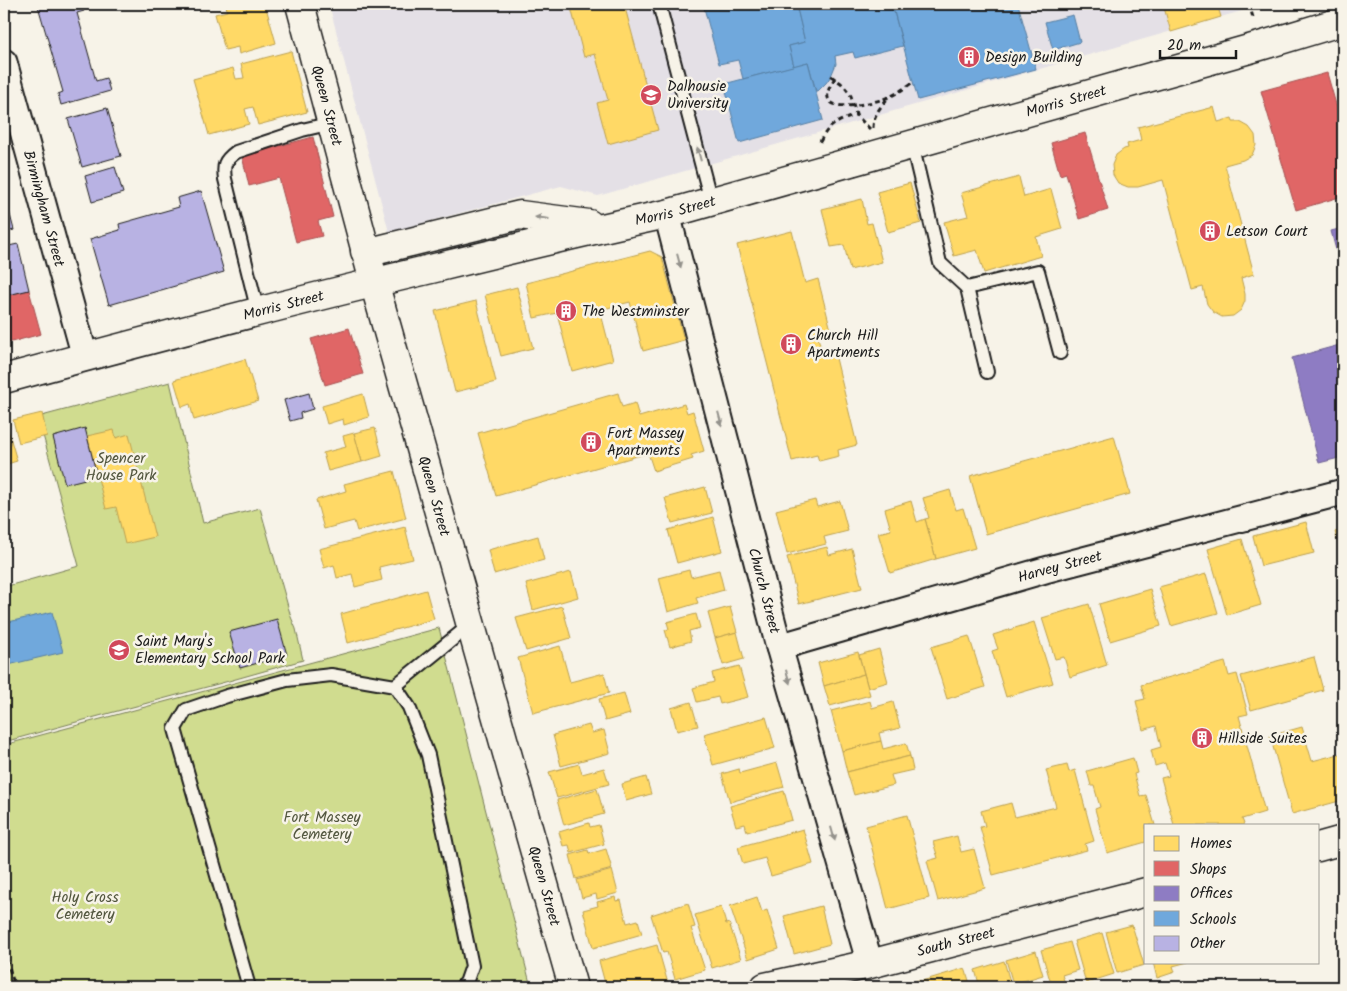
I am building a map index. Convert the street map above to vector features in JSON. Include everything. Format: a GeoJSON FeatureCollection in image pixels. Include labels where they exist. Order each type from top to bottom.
{"type":"FeatureCollection","features":[{"type":"Feature","properties":{"kind":"street","name":"Queen Street"},"geometry":{"type":"LineString","coordinates":[[300,4],[365,251],[573,987]]}},
{"type":"Feature","properties":{"kind":"street","name":"Morris Street"},"geometry":{"type":"LineString","coordinates":[[4,379],[374,282],[608,226],[667,214],[1343,21]]}},
{"type":"Feature","properties":{"kind":"street","name":"Birmingham Street"},"geometry":{"type":"LineString","coordinates":[[4,62],[85,357]]}},
{"type":"Feature","properties":{"kind":"street","name":"Church Street"},"geometry":{"type":"LineString","coordinates":[[667,214],[779,647],[870,964]]}},
{"type":"Feature","properties":{"kind":"street"},"geometry":{"type":"LineString","coordinates":[[365,251],[378,250],[520,215],[608,226]]}},
{"type":"Feature","properties":{"kind":"street","name":"Harvey Street"},"geometry":{"type":"LineString","coordinates":[[779,647],[1045,570],[1343,492]]}},
{"type":"Feature","properties":{"kind":"street"},"geometry":{"type":"LineString","coordinates":[[1320,846],[1343,840]]}},
{"type":"Feature","properties":{"kind":"street","name":"South Street"},"geometry":{"type":"LineString","coordinates":[[765,987],[870,964],[1144,893]]}},
{"type":"Feature","properties":{"kind":"lane"},"geometry":{"type":"LineString","coordinates":[[659,4],[711,201]]}},
{"type":"Feature","properties":{"kind":"lane"},"geometry":{"type":"LineString","coordinates":[[258,312],[223,168],[227,159],[236,152],[302,130],[332,123]]}},
{"type":"Feature","properties":{"kind":"lane"},"geometry":{"type":"LineString","coordinates":[[912,144],[940,263],[967,288],[987,372]]}},
{"type":"Feature","properties":{"kind":"lane"},"geometry":{"type":"LineString","coordinates":[[967,288],[1038,271],[1060,353]]}},
{"type":"Feature","properties":{"kind":"lane"},"geometry":{"type":"LineString","coordinates":[[395,686],[470,624]]}},
{"type":"Feature","properties":{"kind":"lane"},"geometry":{"type":"LineString","coordinates":[[249,987],[174,729],[186,710],[227,696],[286,680],[331,675],[395,686],[409,707],[428,756],[472,966],[466,983],[461,987]]}},
{"type":"Feature","properties":{"kind":"path"},"geometry":{"type":"LineString","coordinates":[[889,96],[875,116],[873,131],[856,115],[854,106],[851,96],[833,77],[828,92],[828,99],[832,103],[838,106],[854,106],[870,103],[889,96],[903,90],[913,82]]}},
{"type":"Feature","properties":{"kind":"path"},"geometry":{"type":"LineString","coordinates":[[820,146],[824,135],[830,127],[839,121],[856,115]]}},
{"type":"Feature","properties":{"kind":"path"},"geometry":{"type":"LineString","coordinates":[[4,951],[14,987]]}},
{"type":"Feature","properties":{"kind":"shaded area","name":"Dalhousie University"},"geometry":{"type":"Polygon","coordinates":[[[329,4],[1266,4],[598,196],[561,186],[389,232],[329,4]]]}},
{"type":"Feature","properties":{"kind":"green space","name":"Spencer House Park"},"geometry":{"type":"Polygon","coordinates":[[[170,382],[203,523],[260,508],[296,629],[303,660],[4,742],[4,587],[79,566],[38,417],[170,382]]]}},
{"type":"Feature","properties":{"kind":"green space","name":"Fort Massey Cemetery"},"geometry":{"type":"Polygon","coordinates":[[[439,628],[531,987],[4,987],[4,745],[439,628]]]}},
{"type":"Feature","properties":{"kind":"building: Homes"},"geometry":{"type":"Polygon","coordinates":[[[226,4],[265,4],[276,43],[239,54],[238,47],[225,50],[215,14],[227,11],[226,4]]]}},
{"type":"Feature","properties":{"kind":"building: Homes"},"geometry":{"type":"Polygon","coordinates":[[[570,4],[624,4],[658,130],[608,144],[597,103],[608,100],[595,54],[584,57],[570,4]]]}},
{"type":"Feature","properties":{"kind":"building: Homes"},"geometry":{"type":"Polygon","coordinates":[[[1163,4],[1217,4],[1221,17],[1171,32],[1163,4]]]}},
{"type":"Feature","properties":{"kind":"building: Homes"},"geometry":{"type":"Polygon","coordinates":[[[291,51],[307,112],[258,125],[253,107],[245,109],[249,124],[209,135],[193,79],[233,68],[236,79],[244,78],[241,64],[291,51]]]}},
{"type":"Feature","properties":{"kind":"building: Homes","name":"Letson Court"},"geometry":{"type":"Polygon","coordinates":[[[1214,107],[1218,122],[1232,118],[1233,122],[1240,122],[1249,127],[1255,135],[1256,145],[1252,155],[1243,160],[1225,165],[1254,274],[1241,278],[1245,301],[1241,310],[1233,316],[1222,317],[1213,312],[1207,304],[1203,287],[1192,290],[1163,180],[1138,187],[1128,187],[1118,183],[1113,175],[1112,165],[1116,155],[1128,148],[1127,144],[1141,140],[1138,127],[1214,107]]]}},
{"type":"Feature","properties":{"kind":"building: Homes"},"geometry":{"type":"Polygon","coordinates":[[[1019,177],[1024,197],[1051,189],[1062,229],[1036,237],[1041,256],[984,273],[977,250],[954,256],[944,222],[968,216],[961,193],[1019,177]]]}},
{"type":"Feature","properties":{"kind":"building: Homes"},"geometry":{"type":"Polygon","coordinates":[[[910,183],[921,223],[888,232],[877,192],[910,183]]]}},
{"type":"Feature","properties":{"kind":"building: Homes"},"geometry":{"type":"Polygon","coordinates":[[[862,199],[867,224],[872,223],[882,262],[850,270],[844,245],[831,247],[822,209],[862,199]]]}},
{"type":"Feature","properties":{"kind":"building: Homes","name":"Church Hill Apartments"},"geometry":{"type":"Polygon","coordinates":[[[792,231],[805,283],[818,279],[831,330],[817,333],[823,357],[835,354],[857,445],[838,450],[839,456],[819,461],[817,455],[792,461],[737,245],[792,231]]]}},
{"type":"Feature","properties":{"kind":"building: Homes","name":"The Westminster"},"geometry":{"type":"Polygon","coordinates":[[[650,251],[662,257],[684,340],[643,351],[630,302],[600,310],[613,360],[572,371],[557,313],[534,318],[526,283],[650,251]]]}},
{"type":"Feature","properties":{"kind":"building: Homes"},"geometry":{"type":"Polygon","coordinates":[[[517,287],[533,348],[501,356],[485,295],[517,287]]]}},
{"type":"Feature","properties":{"kind":"building: Homes"},"geometry":{"type":"Polygon","coordinates":[[[476,301],[496,382],[455,392],[435,311],[476,301]]]}},
{"type":"Feature","properties":{"kind":"building: Homes"},"geometry":{"type":"Polygon","coordinates":[[[245,359],[258,401],[194,420],[190,404],[182,407],[174,380],[245,359]]]}},
{"type":"Feature","properties":{"kind":"building: Homes","name":"Fort Massey Apartments"},"geometry":{"type":"Polygon","coordinates":[[[618,393],[622,407],[635,403],[639,417],[684,404],[687,413],[693,411],[704,451],[691,455],[693,459],[654,471],[648,453],[496,496],[478,433],[618,393]]]}},
{"type":"Feature","properties":{"kind":"building: Homes"},"geometry":{"type":"Polygon","coordinates":[[[363,394],[369,417],[344,425],[343,419],[327,424],[322,406],[363,394]]]}},
{"type":"Feature","properties":{"kind":"building: Homes"},"geometry":{"type":"Polygon","coordinates":[[[42,413],[47,436],[19,443],[13,420],[42,413]]]}},
{"type":"Feature","properties":{"kind":"building: Homes"},"geometry":{"type":"Polygon","coordinates":[[[6,423],[17,461],[4,465],[4,424],[6,423]]]}},
{"type":"Feature","properties":{"kind":"building: Homes"},"geometry":{"type":"Polygon","coordinates":[[[375,428],[382,456],[362,462],[354,433],[375,428]]]}},
{"type":"Feature","properties":{"kind":"building: Homes"},"geometry":{"type":"Polygon","coordinates":[[[114,430],[116,438],[129,434],[155,537],[125,544],[116,507],[106,509],[87,436],[114,430]]]}},
{"type":"Feature","properties":{"kind":"building: Homes"},"geometry":{"type":"Polygon","coordinates":[[[354,433],[362,462],[328,471],[323,453],[346,447],[343,436],[354,433]]]}},
{"type":"Feature","properties":{"kind":"building: Homes"},"geometry":{"type":"Polygon","coordinates":[[[1114,436],[1130,494],[986,534],[970,476],[1114,436]]]}},
{"type":"Feature","properties":{"kind":"building: Homes"},"geometry":{"type":"Polygon","coordinates":[[[394,471],[406,518],[357,531],[354,521],[324,529],[316,500],[346,491],[344,484],[394,471]]]}},
{"type":"Feature","properties":{"kind":"building: Homes"},"geometry":{"type":"Polygon","coordinates":[[[705,487],[712,513],[672,523],[665,498],[705,487]]]}},
{"type":"Feature","properties":{"kind":"building: Homes"},"geometry":{"type":"Polygon","coordinates":[[[950,490],[956,510],[963,508],[975,548],[936,559],[925,519],[929,518],[923,498],[950,490]]]}},
{"type":"Feature","properties":{"kind":"building: Homes"},"geometry":{"type":"Polygon","coordinates":[[[815,500],[817,507],[840,501],[848,531],[824,537],[826,544],[787,554],[776,510],[815,500]]]}},
{"type":"Feature","properties":{"kind":"building: Homes"},"geometry":{"type":"Polygon","coordinates":[[[911,501],[917,522],[925,519],[936,559],[890,573],[878,533],[891,530],[885,509],[911,501]]]}},
{"type":"Feature","properties":{"kind":"building: Homes"},"geometry":{"type":"Polygon","coordinates":[[[713,517],[722,551],[677,563],[668,530],[713,517]]]}},
{"type":"Feature","properties":{"kind":"building: Homes"},"geometry":{"type":"Polygon","coordinates":[[[1306,522],[1314,553],[1261,566],[1253,536],[1306,522]]]}},
{"type":"Feature","properties":{"kind":"building: Homes"},"geometry":{"type":"Polygon","coordinates":[[[405,527],[413,559],[379,567],[382,580],[355,587],[352,574],[337,578],[334,565],[324,568],[319,549],[405,527]]]}},
{"type":"Feature","properties":{"kind":"building: Homes"},"geometry":{"type":"Polygon","coordinates":[[[1343,529],[1343,560],[1335,532],[1343,529]]]}},
{"type":"Feature","properties":{"kind":"building: Homes"},"geometry":{"type":"Polygon","coordinates":[[[538,536],[544,560],[494,574],[488,550],[538,536]]]}},
{"type":"Feature","properties":{"kind":"building: Homes"},"geometry":{"type":"Polygon","coordinates":[[[1242,539],[1261,605],[1227,615],[1208,549],[1242,539]]]}},
{"type":"Feature","properties":{"kind":"building: Homes"},"geometry":{"type":"Polygon","coordinates":[[[827,547],[829,555],[852,549],[862,588],[799,604],[787,557],[827,547]]]}},
{"type":"Feature","properties":{"kind":"building: Homes"},"geometry":{"type":"Polygon","coordinates":[[[689,570],[691,577],[719,570],[724,590],[696,598],[698,603],[668,612],[659,578],[689,570]]]}},
{"type":"Feature","properties":{"kind":"building: Homes"},"geometry":{"type":"Polygon","coordinates":[[[571,572],[578,597],[533,610],[526,584],[571,572]]]}},
{"type":"Feature","properties":{"kind":"building: Homes"},"geometry":{"type":"Polygon","coordinates":[[[1206,574],[1218,613],[1171,626],[1159,587],[1206,574]]]}},
{"type":"Feature","properties":{"kind":"building: Homes"},"geometry":{"type":"Polygon","coordinates":[[[1150,589],[1161,626],[1110,641],[1099,604],[1150,589]]]}},
{"type":"Feature","properties":{"kind":"building: Homes"},"geometry":{"type":"Polygon","coordinates":[[[426,590],[434,619],[348,643],[341,614],[426,590]]]}},
{"type":"Feature","properties":{"kind":"building: Homes"},"geometry":{"type":"Polygon","coordinates":[[[1089,604],[1107,665],[1070,677],[1064,657],[1055,659],[1042,618],[1089,604]]]}},
{"type":"Feature","properties":{"kind":"building: Homes"},"geometry":{"type":"Polygon","coordinates":[[[562,606],[571,638],[526,651],[516,618],[562,606]]]}},
{"type":"Feature","properties":{"kind":"building: Homes"},"geometry":{"type":"Polygon","coordinates":[[[730,607],[737,632],[715,638],[708,613],[730,607]]]}},
{"type":"Feature","properties":{"kind":"building: Homes"},"geometry":{"type":"Polygon","coordinates":[[[696,614],[700,628],[689,631],[691,641],[670,647],[665,630],[669,629],[667,622],[696,614]]]}},
{"type":"Feature","properties":{"kind":"building: Homes"},"geometry":{"type":"Polygon","coordinates":[[[1034,622],[1053,683],[1006,697],[992,651],[998,649],[993,635],[1034,622]]]}},
{"type":"Feature","properties":{"kind":"building: Homes"},"geometry":{"type":"Polygon","coordinates":[[[737,632],[744,659],[723,665],[715,638],[737,632]]]}},
{"type":"Feature","properties":{"kind":"building: Homes"},"geometry":{"type":"Polygon","coordinates":[[[969,636],[985,687],[947,699],[931,647],[969,636]]]}},
{"type":"Feature","properties":{"kind":"building: Homes"},"geometry":{"type":"Polygon","coordinates":[[[560,646],[570,682],[604,673],[609,693],[533,713],[518,658],[560,646]]]}},
{"type":"Feature","properties":{"kind":"building: Homes"},"geometry":{"type":"Polygon","coordinates":[[[879,649],[888,682],[868,688],[859,655],[879,649]]]}},
{"type":"Feature","properties":{"kind":"building: Homes"},"geometry":{"type":"Polygon","coordinates":[[[858,652],[864,674],[824,686],[818,663],[858,652]]]}},
{"type":"Feature","properties":{"kind":"building: Homes"},"geometry":{"type":"Polygon","coordinates":[[[1314,657],[1323,690],[1251,710],[1241,676],[1314,657]]]}},
{"type":"Feature","properties":{"kind":"building: Homes","name":"Hillside Suites"},"geometry":{"type":"Polygon","coordinates":[[[1225,662],[1229,676],[1237,674],[1248,714],[1239,716],[1265,812],[1242,819],[1244,824],[1174,824],[1161,778],[1169,776],[1165,763],[1155,766],[1151,750],[1161,747],[1156,726],[1143,730],[1136,701],[1145,699],[1141,685],[1225,662]]]}},
{"type":"Feature","properties":{"kind":"building: Homes"},"geometry":{"type":"Polygon","coordinates":[[[739,666],[748,697],[720,704],[718,697],[697,702],[693,688],[714,682],[712,673],[739,666]]]}},
{"type":"Feature","properties":{"kind":"building: Homes"},"geometry":{"type":"Polygon","coordinates":[[[864,674],[870,695],[830,706],[824,686],[864,674]]]}},
{"type":"Feature","properties":{"kind":"building: Homes"},"geometry":{"type":"Polygon","coordinates":[[[624,693],[630,714],[605,721],[599,699],[624,693]]]}},
{"type":"Feature","properties":{"kind":"building: Homes"},"geometry":{"type":"Polygon","coordinates":[[[870,701],[872,708],[893,702],[900,728],[879,733],[881,741],[842,751],[831,711],[870,701]]]}},
{"type":"Feature","properties":{"kind":"building: Homes"},"geometry":{"type":"Polygon","coordinates":[[[691,702],[698,726],[677,731],[671,708],[691,702]]]}},
{"type":"Feature","properties":{"kind":"building: Homes"},"geometry":{"type":"Polygon","coordinates":[[[766,717],[775,748],[713,765],[704,734],[766,717]]]}},
{"type":"Feature","properties":{"kind":"building: Homes"},"geometry":{"type":"Polygon","coordinates":[[[589,725],[592,733],[604,730],[610,753],[561,766],[553,735],[589,725]]]}},
{"type":"Feature","properties":{"kind":"building: Homes"},"geometry":{"type":"Polygon","coordinates":[[[1302,727],[1312,761],[1343,753],[1343,800],[1292,814],[1270,736],[1302,727]]]}},
{"type":"Feature","properties":{"kind":"building: Homes"},"geometry":{"type":"Polygon","coordinates":[[[881,741],[883,749],[906,743],[910,756],[847,772],[842,751],[881,741]]]}},
{"type":"Feature","properties":{"kind":"building: Homes"},"geometry":{"type":"Polygon","coordinates":[[[910,756],[913,770],[891,775],[894,785],[854,795],[847,772],[910,756]]]}},
{"type":"Feature","properties":{"kind":"building: Homes"},"geometry":{"type":"Polygon","coordinates":[[[1133,758],[1137,773],[1134,774],[1140,796],[1146,795],[1155,824],[1144,824],[1144,843],[1107,853],[1095,809],[1100,807],[1087,771],[1133,758]]]}},
{"type":"Feature","properties":{"kind":"building: Homes"},"geometry":{"type":"Polygon","coordinates":[[[777,763],[784,787],[730,802],[722,774],[739,769],[740,773],[777,763]]]}},
{"type":"Feature","properties":{"kind":"building: Homes"},"geometry":{"type":"Polygon","coordinates":[[[579,764],[582,774],[604,768],[609,784],[557,798],[549,772],[579,764]]]}},
{"type":"Feature","properties":{"kind":"building: Homes"},"geometry":{"type":"Polygon","coordinates":[[[1067,765],[1069,772],[1075,770],[1094,841],[1085,844],[1087,850],[993,875],[980,827],[985,826],[981,811],[1011,803],[1015,817],[1056,807],[1046,770],[1067,765]]]}},
{"type":"Feature","properties":{"kind":"building: Homes"},"geometry":{"type":"Polygon","coordinates":[[[646,777],[651,794],[626,801],[622,784],[646,777]]]}},
{"type":"Feature","properties":{"kind":"building: Homes"},"geometry":{"type":"Polygon","coordinates":[[[597,789],[604,814],[564,825],[557,800],[597,789]]]}},
{"type":"Feature","properties":{"kind":"building: Homes"},"geometry":{"type":"Polygon","coordinates":[[[784,791],[792,820],[747,832],[745,824],[736,826],[730,806],[784,791]]]}},
{"type":"Feature","properties":{"kind":"building: Homes"},"geometry":{"type":"Polygon","coordinates":[[[907,815],[929,898],[888,909],[866,826],[907,815]]]}},
{"type":"Feature","properties":{"kind":"building: Homes"},"geometry":{"type":"Polygon","coordinates":[[[589,823],[590,827],[599,825],[604,844],[571,853],[569,845],[563,846],[559,832],[589,823]]]}},
{"type":"Feature","properties":{"kind":"building: Homes"},"geometry":{"type":"Polygon","coordinates":[[[803,829],[813,864],[771,876],[765,858],[743,864],[738,847],[803,829]]]}},
{"type":"Feature","properties":{"kind":"building: Homes"},"geometry":{"type":"Polygon","coordinates":[[[957,836],[961,852],[974,849],[985,888],[938,901],[927,861],[938,858],[933,842],[957,836]]]}},
{"type":"Feature","properties":{"kind":"building: Homes"},"geometry":{"type":"Polygon","coordinates":[[[606,849],[612,869],[576,879],[570,855],[588,850],[589,854],[606,849]]]}},
{"type":"Feature","properties":{"kind":"building: Homes"},"geometry":{"type":"Polygon","coordinates":[[[612,870],[618,893],[597,899],[596,894],[582,898],[577,880],[612,870]]]}},
{"type":"Feature","properties":{"kind":"building: Homes"},"geometry":{"type":"Polygon","coordinates":[[[615,897],[616,901],[621,900],[627,923],[638,920],[642,934],[593,948],[583,910],[598,906],[597,902],[615,897]]]}},
{"type":"Feature","properties":{"kind":"building: Homes"},"geometry":{"type":"Polygon","coordinates":[[[757,897],[762,912],[767,910],[779,949],[748,959],[730,906],[757,897]]]}},
{"type":"Feature","properties":{"kind":"building: Homes"},"geometry":{"type":"Polygon","coordinates":[[[688,903],[695,927],[691,928],[705,970],[675,979],[667,952],[663,953],[651,915],[688,903]]]}},
{"type":"Feature","properties":{"kind":"building: Homes"},"geometry":{"type":"Polygon","coordinates":[[[821,906],[830,944],[794,954],[784,916],[821,906]]]}},
{"type":"Feature","properties":{"kind":"building: Homes"},"geometry":{"type":"Polygon","coordinates":[[[721,907],[726,924],[729,923],[741,959],[712,968],[695,915],[721,907]]]}},
{"type":"Feature","properties":{"kind":"building: Homes"},"geometry":{"type":"Polygon","coordinates":[[[1132,925],[1144,965],[1117,973],[1106,932],[1132,925]]]}},
{"type":"Feature","properties":{"kind":"building: Homes"},"geometry":{"type":"Polygon","coordinates":[[[1102,933],[1114,974],[1086,983],[1074,941],[1102,933]]]}},
{"type":"Feature","properties":{"kind":"building: Homes"},"geometry":{"type":"Polygon","coordinates":[[[1070,942],[1078,970],[1062,975],[1066,986],[1052,987],[1041,950],[1070,942]]]}},
{"type":"Feature","properties":{"kind":"building: Homes"},"geometry":{"type":"Polygon","coordinates":[[[657,945],[669,987],[606,987],[599,961],[657,945]]]}},
{"type":"Feature","properties":{"kind":"building: Homes"},"geometry":{"type":"Polygon","coordinates":[[[1036,951],[1043,975],[1013,984],[1006,960],[1036,951]]]}},
{"type":"Feature","properties":{"kind":"building: Homes"},"geometry":{"type":"Polygon","coordinates":[[[1004,961],[1011,985],[980,987],[975,970],[1004,961]]]}},
{"type":"Feature","properties":{"kind":"building: Homes"},"geometry":{"type":"Polygon","coordinates":[[[1154,964],[1180,964],[1173,966],[1175,972],[1157,978],[1154,964]]]}},
{"type":"Feature","properties":{"kind":"building: Homes"},"geometry":{"type":"Polygon","coordinates":[[[965,968],[971,987],[924,987],[922,981],[965,968]]]}},
{"type":"Feature","properties":{"kind":"building: Homes"},"geometry":{"type":"Polygon","coordinates":[[[919,980],[921,987],[896,987],[919,980]]]}},
{"type":"Feature","properties":{"kind":"building: Shops"},"geometry":{"type":"Polygon","coordinates":[[[1327,73],[1343,129],[1343,196],[1296,210],[1261,91],[1327,73]]]}},
{"type":"Feature","properties":{"kind":"building: Shops"},"geometry":{"type":"Polygon","coordinates":[[[1085,133],[1108,210],[1079,219],[1066,173],[1060,175],[1051,143],[1085,133]]]}},
{"type":"Feature","properties":{"kind":"building: Shops"},"geometry":{"type":"Polygon","coordinates":[[[313,137],[333,217],[318,221],[322,236],[296,242],[279,178],[249,186],[242,156],[313,137]]]}},
{"type":"Feature","properties":{"kind":"building: Shops"},"geometry":{"type":"Polygon","coordinates":[[[29,290],[41,334],[4,344],[4,296],[29,290]]]}},
{"type":"Feature","properties":{"kind":"building: Shops"},"geometry":{"type":"Polygon","coordinates":[[[349,328],[363,374],[325,385],[311,339],[349,328]]]}},
{"type":"Feature","properties":{"kind":"building: Offices"},"geometry":{"type":"Polygon","coordinates":[[[1343,228],[1343,269],[1341,269],[1331,231],[1343,228]]]}},
{"type":"Feature","properties":{"kind":"building: Offices"},"geometry":{"type":"Polygon","coordinates":[[[1343,344],[1343,457],[1319,463],[1292,358],[1343,344]]]}},
{"type":"Feature","properties":{"kind":"building: Schools"},"geometry":{"type":"Polygon","coordinates":[[[703,4],[796,4],[805,42],[789,46],[794,66],[743,79],[738,60],[719,64],[703,4]]]}},
{"type":"Feature","properties":{"kind":"building: Schools"},"geometry":{"type":"Polygon","coordinates":[[[796,4],[892,4],[903,46],[855,58],[853,52],[835,56],[836,64],[831,76],[816,91],[808,62],[794,66],[789,46],[805,42],[796,4]]]}},
{"type":"Feature","properties":{"kind":"building: Schools","name":"Design Building"},"geometry":{"type":"Polygon","coordinates":[[[892,4],[1018,4],[1036,69],[918,100],[892,4]]]}},
{"type":"Feature","properties":{"kind":"building: Schools"},"geometry":{"type":"Polygon","coordinates":[[[1073,15],[1080,42],[1053,50],[1045,22],[1073,15]]]}},
{"type":"Feature","properties":{"kind":"building: Schools"},"geometry":{"type":"Polygon","coordinates":[[[808,62],[823,120],[739,143],[724,84],[808,62]]]}},
{"type":"Feature","properties":{"kind":"building: Schools"},"geometry":{"type":"Polygon","coordinates":[[[52,612],[63,652],[4,666],[4,623],[52,612]]]}},
{"type":"Feature","properties":{"kind":"building: Other"},"geometry":{"type":"Polygon","coordinates":[[[45,4],[82,4],[84,11],[77,13],[96,81],[106,78],[110,91],[61,105],[58,94],[63,92],[38,6],[45,4]]]}},
{"type":"Feature","properties":{"kind":"building: Other"},"geometry":{"type":"Polygon","coordinates":[[[107,108],[121,156],[82,167],[68,119],[107,108]]]}},
{"type":"Feature","properties":{"kind":"building: Other"},"geometry":{"type":"Polygon","coordinates":[[[115,167],[123,193],[92,202],[85,176],[115,167]]]}},
{"type":"Feature","properties":{"kind":"building: Other"},"geometry":{"type":"Polygon","coordinates":[[[201,191],[224,272],[109,305],[90,239],[120,230],[119,224],[179,207],[177,198],[201,191]]]}},
{"type":"Feature","properties":{"kind":"building: Other"},"geometry":{"type":"Polygon","coordinates":[[[4,192],[14,230],[4,233],[4,192]]]}},
{"type":"Feature","properties":{"kind":"building: Other"},"geometry":{"type":"Polygon","coordinates":[[[18,244],[29,290],[4,296],[4,247],[18,244]]]}},
{"type":"Feature","properties":{"kind":"building: Other"},"geometry":{"type":"Polygon","coordinates":[[[309,393],[313,409],[300,413],[301,418],[290,421],[284,400],[309,393]]]}},
{"type":"Feature","properties":{"kind":"building: Other"},"geometry":{"type":"Polygon","coordinates":[[[85,428],[97,476],[65,484],[53,437],[85,428]]]}},
{"type":"Feature","properties":{"kind":"building: Other"},"geometry":{"type":"Polygon","coordinates":[[[277,619],[287,655],[240,668],[229,632],[277,619]]]}},
{"type":"Feature","properties":{"kind":"place","name":"Design Building"},"geometry":{"type":"Point","coordinates":[969,57]}},
{"type":"Feature","properties":{"kind":"place","name":"Dalhousie University"},"geometry":{"type":"Point","coordinates":[651,95]}},
{"type":"Feature","properties":{"kind":"place","name":"Letson Court"},"geometry":{"type":"Point","coordinates":[1210,231]}},
{"type":"Feature","properties":{"kind":"place","name":"The Westminster"},"geometry":{"type":"Point","coordinates":[566,311]}},
{"type":"Feature","properties":{"kind":"place","name":"Church Hill Apartments"},"geometry":{"type":"Point","coordinates":[791,344]}},
{"type":"Feature","properties":{"kind":"place","name":"Fort Massey Apartments"},"geometry":{"type":"Point","coordinates":[591,442]}},
{"type":"Feature","properties":{"kind":"place","name":"Saint Mary's Elementary School Park"},"geometry":{"type":"Point","coordinates":[119,650]}},
{"type":"Feature","properties":{"kind":"place","name":"Hillside Suites"},"geometry":{"type":"Point","coordinates":[1202,738]}},
{"type":"Feature","properties":{"kind":"park label","name":"Holy Cross Cemetery"},"geometry":{"type":"Point","coordinates":[85,906]}}]}
